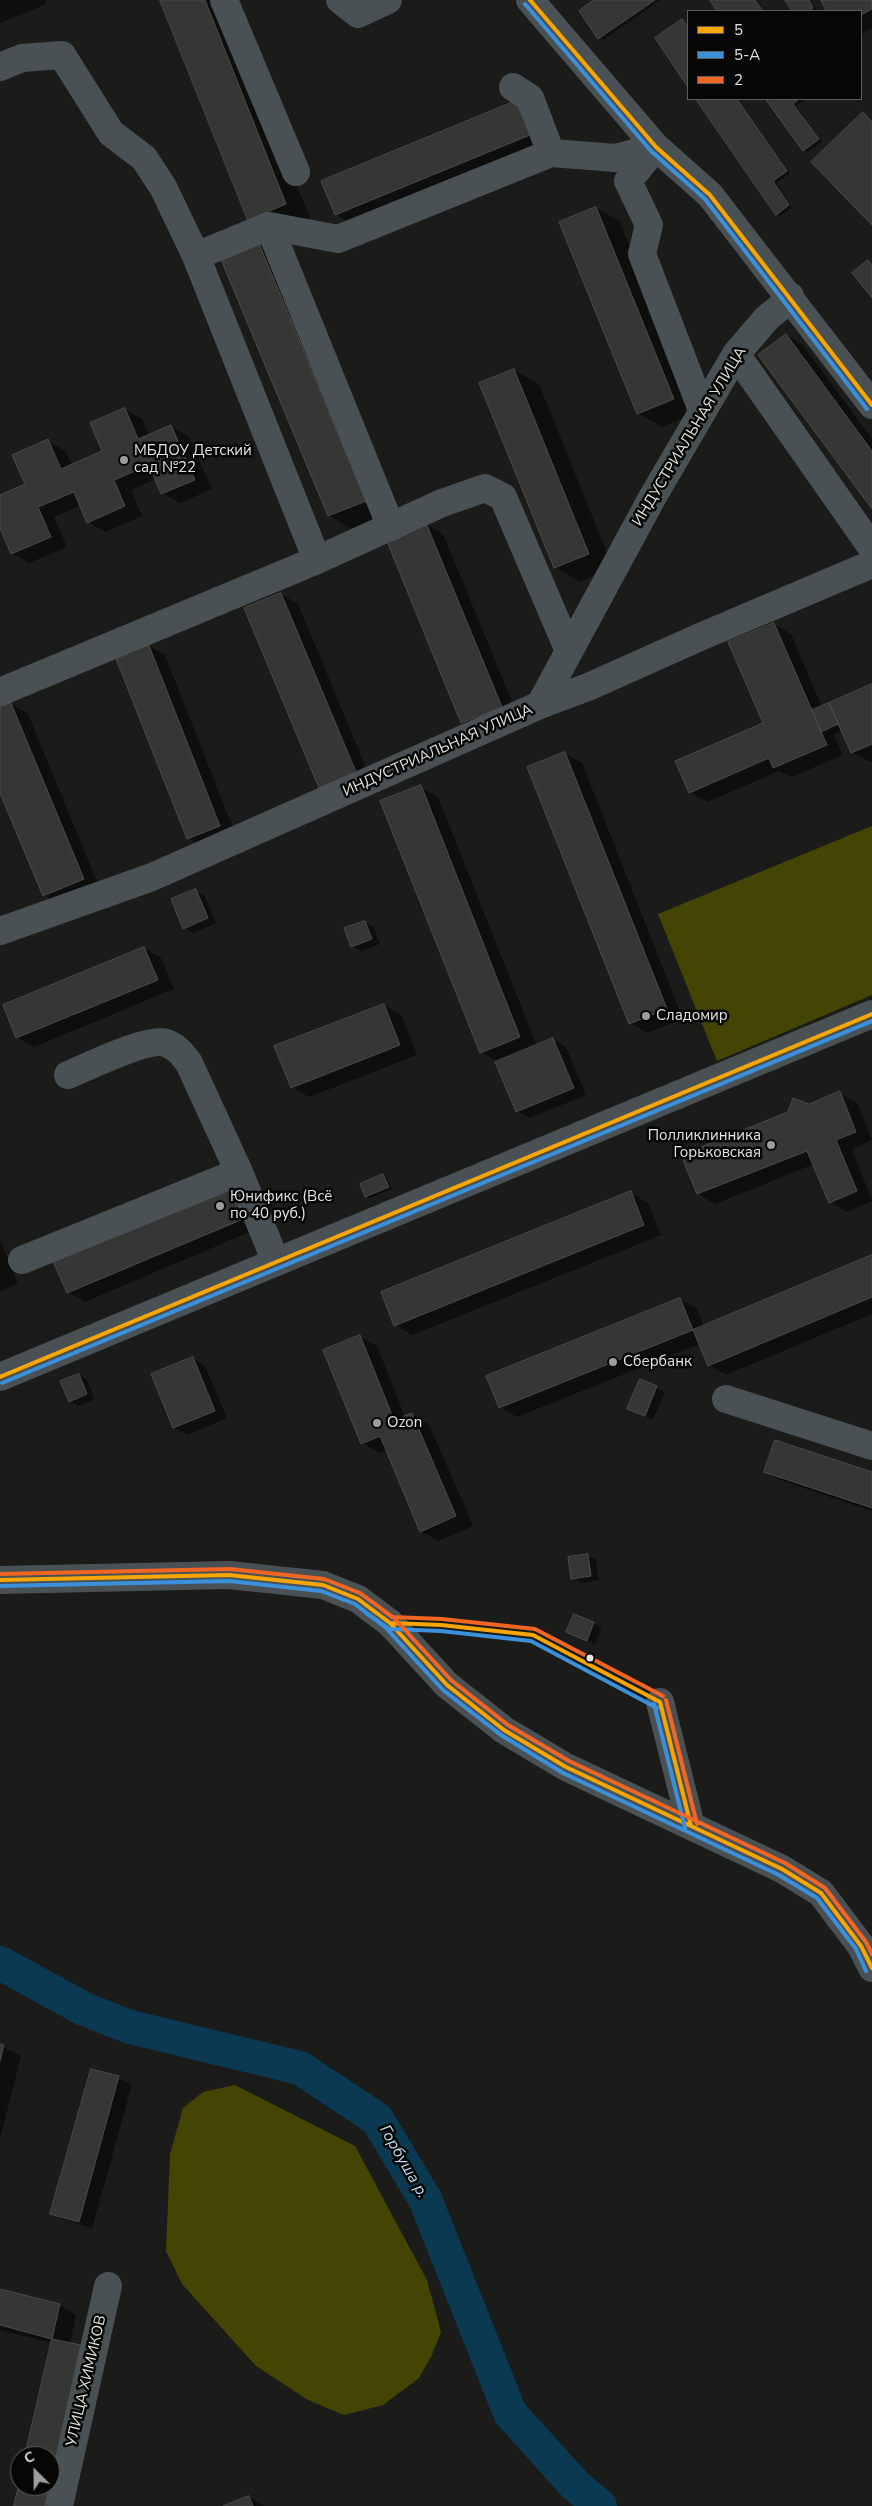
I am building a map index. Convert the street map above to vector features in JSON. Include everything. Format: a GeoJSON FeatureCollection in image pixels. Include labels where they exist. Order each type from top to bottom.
{"type":"FeatureCollection","features":[{"type":"Feature","properties":{"kind":"street"},"geometry":{"type":"LineString","coordinates":[[224,0],[296,172]]}},
{"type":"Feature","properties":{"kind":"street"},"geometry":{"type":"LineString","coordinates":[[340,0],[358,14],[388,0]]}},
{"type":"Feature","properties":{"kind":"street"},"geometry":{"type":"LineString","coordinates":[[530,0],[656,148],[710,195],[790,296],[872,405]]}},
{"type":"Feature","properties":{"kind":"street"},"geometry":{"type":"LineString","coordinates":[[0,66],[22,58],[62,55],[111,134],[144,158],[158,180],[196,256],[317,560]]}},
{"type":"Feature","properties":{"kind":"street"},"geometry":{"type":"LineString","coordinates":[[513,87],[530,98],[551,153]]}},
{"type":"Feature","properties":{"kind":"street"},"geometry":{"type":"LineString","coordinates":[[196,256],[269,226],[338,239],[551,153],[616,158],[656,148]]}},
{"type":"Feature","properties":{"kind":"street"},"geometry":{"type":"LineString","coordinates":[[656,148],[628,181],[649,225],[642,254],[702,410]]}},
{"type":"Feature","properties":{"kind":"street"},"geometry":{"type":"LineString","coordinates":[[269,226],[391,527]]}},
{"type":"Feature","properties":{"kind":"street","name":"ИНДУСТРИАЛЬНАЯ УЛИЦА"},"geometry":{"type":"LineString","coordinates":[[0,931],[152,877],[540,706],[702,410],[736,354],[767,318],[783,305],[790,296]]}},
{"type":"Feature","properties":{"kind":"street"},"geometry":{"type":"LineString","coordinates":[[736,354],[872,548]]}},
{"type":"Feature","properties":{"kind":"street"},"geometry":{"type":"LineString","coordinates":[[0,692],[317,560],[442,503],[485,488],[503,497],[569,651]]}},
{"type":"Feature","properties":{"kind":"street"},"geometry":{"type":"LineString","coordinates":[[540,706],[872,564]]}},
{"type":"Feature","properties":{"kind":"street"},"geometry":{"type":"LineString","coordinates":[[0,1377],[872,1014]]}},
{"type":"Feature","properties":{"kind":"street"},"geometry":{"type":"LineString","coordinates":[[68,1075],[143,1044],[164,1042],[179,1049],[189,1063],[239,1172],[276,1262]]}},
{"type":"Feature","properties":{"kind":"street"},"geometry":{"type":"LineString","coordinates":[[22,1260],[239,1172]]}},
{"type":"Feature","properties":{"kind":"street"},"geometry":{"type":"LineString","coordinates":[[726,1400],[872,1446]]}},
{"type":"Feature","properties":{"kind":"street"},"geometry":{"type":"LineString","coordinates":[[0,1580],[229,1575],[323,1585],[358,1598],[390,1623],[447,1685],[504,1730],[566,1767],[782,1869],[821,1893],[861,1946],[872,1968]]}},
{"type":"Feature","properties":{"kind":"street"},"geometry":{"type":"LineString","coordinates":[[660,1702],[691,1826]]}},
{"type":"Feature","properties":{"kind":"street","name":"УЛИЦА ХИМИКОВ"},"geometry":{"type":"LineString","coordinates":[[59,2506],[108,2286]]}},
{"type":"Feature","properties":{"kind":"shaded area"},"geometry":{"type":"Polygon","coordinates":[[[872,826],[872,995],[717,1061],[658,914],[872,826]]]}},
{"type":"Feature","properties":{"kind":"shaded area"},"geometry":{"type":"Polygon","coordinates":[[[235,2085],[355,2146],[427,2280],[441,2332],[431,2357],[419,2378],[383,2405],[344,2415],[308,2400],[256,2366],[182,2284],[166,2251],[170,2154],[183,2108],[203,2092],[235,2085]]]}},
{"type":"Feature","properties":{"kind":"building"},"geometry":{"type":"Polygon","coordinates":[[[160,0],[205,0],[286,204],[248,220],[160,0]]]}},
{"type":"Feature","properties":{"kind":"building"},"geometry":{"type":"Polygon","coordinates":[[[594,0],[655,0],[598,39],[579,11],[594,0]]]}},
{"type":"Feature","properties":{"kind":"building"},"geometry":{"type":"Polygon","coordinates":[[[710,0],[755,0],[762,10],[716,10],[710,0]]]}},
{"type":"Feature","properties":{"kind":"building"},"geometry":{"type":"Polygon","coordinates":[[[785,0],[809,0],[813,7],[812,10],[791,10],[785,0]]]}},
{"type":"Feature","properties":{"kind":"building"},"geometry":{"type":"Polygon","coordinates":[[[821,0],[872,0],[872,9],[862,14],[862,10],[826,10],[821,0]]]}},
{"type":"Feature","properties":{"kind":"building"},"geometry":{"type":"Polygon","coordinates":[[[682,19],[687,26],[687,86],[655,38],[682,19]]]}},
{"type":"Feature","properties":{"kind":"building"},"geometry":{"type":"Polygon","coordinates":[[[697,100],[738,100],[787,171],[773,181],[789,205],[776,215],[697,100]]]}},
{"type":"Feature","properties":{"kind":"building"},"geometry":{"type":"Polygon","coordinates":[[[766,100],[798,100],[793,104],[819,139],[803,151],[766,100]]]}},
{"type":"Feature","properties":{"kind":"building"},"geometry":{"type":"Polygon","coordinates":[[[516,101],[530,135],[335,215],[321,181],[516,101]]]}},
{"type":"Feature","properties":{"kind":"building"},"geometry":{"type":"Polygon","coordinates":[[[863,112],[872,122],[872,225],[811,162],[863,112]]]}},
{"type":"Feature","properties":{"kind":"building"},"geometry":{"type":"Polygon","coordinates":[[[596,207],[674,399],[637,414],[559,222],[596,207]]]}},
{"type":"Feature","properties":{"kind":"building"},"geometry":{"type":"Polygon","coordinates":[[[258,241],[366,501],[328,516],[220,257],[258,241]]]}},
{"type":"Feature","properties":{"kind":"building"},"geometry":{"type":"Polygon","coordinates":[[[868,260],[872,265],[872,298],[852,273],[868,260]]]}},
{"type":"Feature","properties":{"kind":"building"},"geometry":{"type":"Polygon","coordinates":[[[786,334],[872,451],[872,509],[758,355],[786,334]]]}},
{"type":"Feature","properties":{"kind":"building"},"geometry":{"type":"Polygon","coordinates":[[[514,369],[589,554],[554,568],[479,383],[514,369]]]}},
{"type":"Feature","properties":{"kind":"building"},"geometry":{"type":"Polygon","coordinates":[[[125,408],[138,439],[171,425],[195,480],[161,494],[149,465],[114,480],[125,506],[87,523],[74,492],[38,507],[51,537],[11,554],[0,528],[0,495],[25,484],[12,455],[48,439],[61,469],[102,451],[90,423],[125,408]]]}},
{"type":"Feature","properties":{"kind":"building"},"geometry":{"type":"Polygon","coordinates":[[[426,523],[502,707],[461,723],[386,539],[426,523]]]}},
{"type":"Feature","properties":{"kind":"building"},"geometry":{"type":"Polygon","coordinates":[[[281,593],[356,772],[319,788],[244,608],[281,593]]]}},
{"type":"Feature","properties":{"kind":"building"},"geometry":{"type":"Polygon","coordinates":[[[774,623],[827,745],[773,768],[769,758],[689,793],[675,761],[763,723],[728,642],[774,623]]]}},
{"type":"Feature","properties":{"kind":"building"},"geometry":{"type":"Polygon","coordinates":[[[148,643],[220,826],[187,839],[115,656],[148,643]]]}},
{"type":"Feature","properties":{"kind":"building"},"geometry":{"type":"Polygon","coordinates":[[[872,684],[872,744],[851,753],[829,703],[872,684]]]}},
{"type":"Feature","properties":{"kind":"building"},"geometry":{"type":"Polygon","coordinates":[[[11,703],[84,879],[43,896],[0,793],[0,707],[11,703]]]}},
{"type":"Feature","properties":{"kind":"building"},"geometry":{"type":"Polygon","coordinates":[[[829,703],[838,724],[821,732],[812,710],[829,703]]]}},
{"type":"Feature","properties":{"kind":"building"},"geometry":{"type":"Polygon","coordinates":[[[565,752],[667,1009],[629,1024],[527,767],[565,752]]]}},
{"type":"Feature","properties":{"kind":"building"},"geometry":{"type":"Polygon","coordinates":[[[421,785],[520,1037],[480,1053],[380,801],[421,785]]]}},
{"type":"Feature","properties":{"kind":"building"},"geometry":{"type":"Polygon","coordinates":[[[196,889],[208,918],[183,929],[171,899],[196,889]]]}},
{"type":"Feature","properties":{"kind":"building"},"geometry":{"type":"Polygon","coordinates":[[[365,921],[372,939],[351,947],[344,928],[365,921]]]}},
{"type":"Feature","properties":{"kind":"building"},"geometry":{"type":"Polygon","coordinates":[[[144,947],[158,980],[16,1038],[3,1005],[144,947]]]}},
{"type":"Feature","properties":{"kind":"building"},"geometry":{"type":"Polygon","coordinates":[[[384,1004],[400,1045],[291,1088],[274,1046],[384,1004]]]}},
{"type":"Feature","properties":{"kind":"building"},"geometry":{"type":"Polygon","coordinates":[[[553,1038],[574,1088],[516,1112],[495,1062],[553,1038]]]}},
{"type":"Feature","properties":{"kind":"building","name":"Полликлинника Горьковская"},"geometry":{"type":"Polygon","coordinates":[[[840,1091],[856,1132],[836,1140],[857,1191],[829,1203],[807,1151],[697,1194],[681,1155],[788,1112],[793,1098],[809,1104],[840,1091]]]}},
{"type":"Feature","properties":{"kind":"building"},"geometry":{"type":"Polygon","coordinates":[[[383,1174],[389,1187],[365,1197],[360,1184],[383,1174]]]}},
{"type":"Feature","properties":{"kind":"building"},"geometry":{"type":"Polygon","coordinates":[[[228,1184],[243,1219],[67,1293],[52,1259],[228,1184]]]}},
{"type":"Feature","properties":{"kind":"building"},"geometry":{"type":"Polygon","coordinates":[[[631,1191],[644,1225],[394,1326],[381,1292],[631,1191]]]}},
{"type":"Feature","properties":{"kind":"building"},"geometry":{"type":"Polygon","coordinates":[[[872,1255],[872,1297],[708,1366],[693,1330],[872,1255]]]}},
{"type":"Feature","properties":{"kind":"building"},"geometry":{"type":"Polygon","coordinates":[[[680,1298],[693,1330],[499,1408],[486,1376],[680,1298]]]}},
{"type":"Feature","properties":{"kind":"building"},"geometry":{"type":"Polygon","coordinates":[[[360,1335],[394,1420],[412,1413],[456,1516],[420,1532],[380,1436],[361,1444],[323,1350],[360,1335]]]}},
{"type":"Feature","properties":{"kind":"building"},"geometry":{"type":"Polygon","coordinates":[[[193,1357],[215,1411],[173,1428],[151,1374],[193,1357]]]}},
{"type":"Feature","properties":{"kind":"building"},"geometry":{"type":"Polygon","coordinates":[[[79,1374],[87,1394],[69,1402],[60,1381],[79,1374]]]}},
{"type":"Feature","properties":{"kind":"building"},"geometry":{"type":"Polygon","coordinates":[[[640,1379],[657,1386],[645,1416],[627,1409],[640,1379]]]}},
{"type":"Feature","properties":{"kind":"building"},"geometry":{"type":"Polygon","coordinates":[[[775,1440],[872,1472],[872,1508],[764,1472],[775,1440]]]}},
{"type":"Feature","properties":{"kind":"building"},"geometry":{"type":"Polygon","coordinates":[[[588,1554],[591,1576],[571,1579],[568,1557],[588,1554]]]}},
{"type":"Feature","properties":{"kind":"building"},"geometry":{"type":"Polygon","coordinates":[[[574,1614],[594,1622],[587,1641],[566,1632],[574,1614]]]}},
{"type":"Feature","properties":{"kind":"building"},"geometry":{"type":"Polygon","coordinates":[[[0,2044],[4,2045],[0,2061],[0,2044]]]}},
{"type":"Feature","properties":{"kind":"building"},"geometry":{"type":"Polygon","coordinates":[[[91,2069],[119,2076],[79,2222],[50,2214],[91,2069]]]}},
{"type":"Feature","properties":{"kind":"building"},"geometry":{"type":"Polygon","coordinates":[[[0,2289],[60,2304],[52,2339],[0,2325],[0,2289]]]}},
{"type":"Feature","properties":{"kind":"building"},"geometry":{"type":"Polygon","coordinates":[[[52,2339],[81,2345],[58,2446],[27,2446],[52,2339]]]}},
{"type":"Feature","properties":{"kind":"building"},"geometry":{"type":"Polygon","coordinates":[[[16,2496],[47,2496],[45,2506],[14,2506],[16,2496]]]}},
{"type":"Feature","properties":{"kind":"building"},"geometry":{"type":"Polygon","coordinates":[[[249,2496],[253,2506],[223,2506],[249,2496]]]}},
{"type":"Feature","properties":{"kind":"waterway","name":"Горбуша р."},"geometry":{"type":"LineString","coordinates":[[0,1963],[84,2009],[130,2027],[300,2068],[377,2119],[425,2199],[510,2413],[575,2485],[600,2506]]}},
{"type":"Feature","properties":{"kind":"transit line","name":"5"},"geometry":{"type":"LineString","coordinates":[[530,0],[656,147],[710,195],[872,405]]}},
{"type":"Feature","properties":{"kind":"transit line","name":"5-А"},"geometry":{"type":"LineString","coordinates":[[525,4],[651,151],[705,199],[867,409]]}},
{"type":"Feature","properties":{"kind":"transit line","name":"5"},"geometry":{"type":"LineString","coordinates":[[0,1377],[872,1014]]}},
{"type":"Feature","properties":{"kind":"transit line","name":"5-А"},"geometry":{"type":"LineString","coordinates":[[2,1383],[872,1021]]}},
{"type":"Feature","properties":{"kind":"transit line","name":"2"},"geometry":{"type":"LineString","coordinates":[[0,1574],[230,1569],[324,1579],[360,1593],[394,1618],[451,1680],[508,1725],[569,1761],[785,1863],[825,1888],[866,1942],[872,1954]]}},
{"type":"Feature","properties":{"kind":"transit line","name":"5"},"geometry":{"type":"LineString","coordinates":[[0,1580],[229,1575],[323,1585],[358,1599],[390,1623],[447,1685],[504,1730],[566,1767],[782,1869],[821,1893],[861,1946],[872,1968]]}},
{"type":"Feature","properties":{"kind":"transit line","name":"5-А"},"geometry":{"type":"LineString","coordinates":[[0,1586],[229,1581],[321,1591],[355,1604],[386,1628],[443,1690],[501,1735],[563,1773],[779,1875],[817,1898],[856,1949],[866,1971]]}},
{"type":"Feature","properties":{"kind":"transit line","name":"2"},"geometry":{"type":"LineString","coordinates":[[374,1603],[392,1617],[442,1619],[535,1629],[663,1696]]}},
{"type":"Feature","properties":{"kind":"transit line","name":"5"},"geometry":{"type":"LineString","coordinates":[[370,1608],[390,1623],[441,1625],[533,1635],[660,1702]]}},
{"type":"Feature","properties":{"kind":"transit line","name":"5-А"},"geometry":{"type":"LineString","coordinates":[[366,1613],[389,1629],[441,1631],[531,1641],[657,1708]]}},
{"type":"Feature","properties":{"kind":"transit line","name":"2"},"geometry":{"type":"LineString","coordinates":[[666,1700],[697,1824]]}},
{"type":"Feature","properties":{"kind":"transit line","name":"5"},"geometry":{"type":"LineString","coordinates":[[660,1702],[691,1826]]}},
{"type":"Feature","properties":{"kind":"transit line","name":"5-А"},"geometry":{"type":"LineString","coordinates":[[654,1704],[685,1828]]}},
{"type":"Feature","properties":{"kind":"place","name":"МБДОУ Детский сад №22"},"geometry":{"type":"Point","coordinates":[124,460]}},
{"type":"Feature","properties":{"kind":"place","name":"Сладомир"},"geometry":{"type":"Point","coordinates":[646,1016]}},
{"type":"Feature","properties":{"kind":"place","name":"Полликлинника Горьковская"},"geometry":{"type":"Point","coordinates":[771,1145]}},
{"type":"Feature","properties":{"kind":"place","name":"Юнификс (Всё по 40 руб.)"},"geometry":{"type":"Point","coordinates":[220,1206]}},
{"type":"Feature","properties":{"kind":"place","name":"Сбербанк"},"geometry":{"type":"Point","coordinates":[613,1362]}},
{"type":"Feature","properties":{"kind":"place","name":"Ozon"},"geometry":{"type":"Point","coordinates":[377,1423]}}]}
